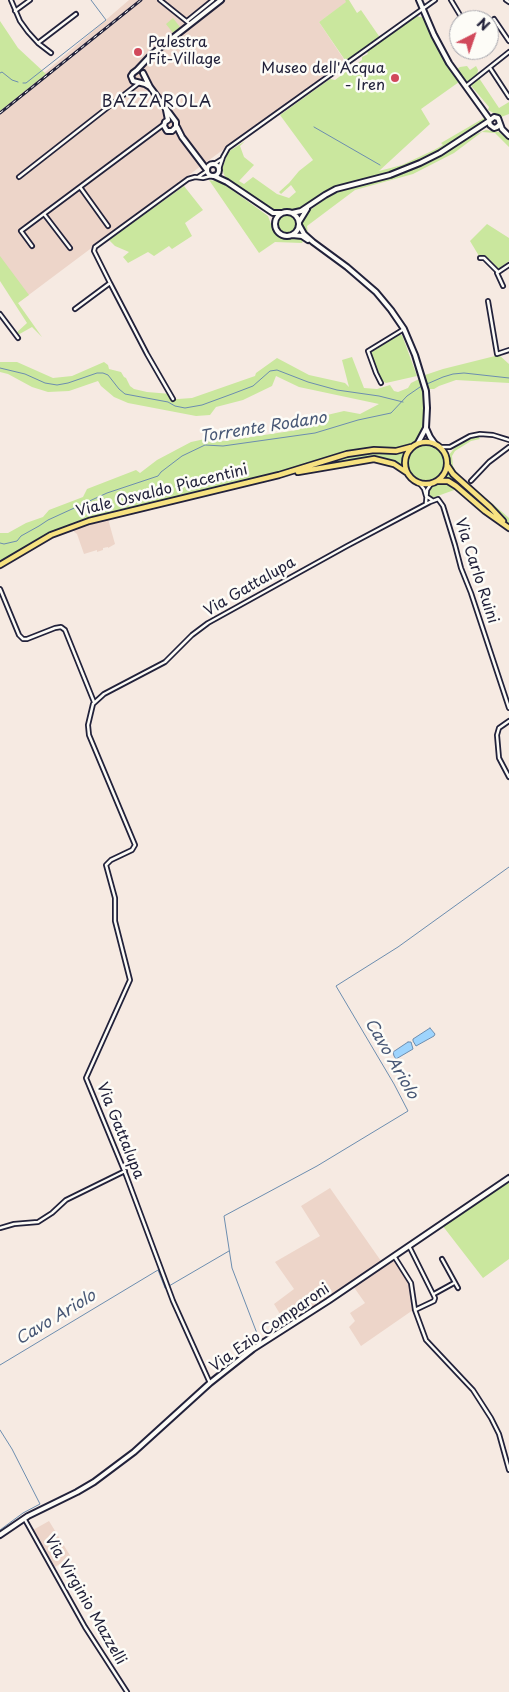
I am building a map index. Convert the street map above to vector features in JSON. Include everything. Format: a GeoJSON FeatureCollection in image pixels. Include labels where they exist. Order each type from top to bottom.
{"type":"FeatureCollection","features":[{"type":"Feature","properties":{"kind":"main road"},"geometry":{"type":"LineString","coordinates":[[438,481],[444,474],[447,465],[446,457],[440,447],[435,444],[428,442],[418,443],[412,447],[405,458],[406,472],[413,480],[420,484],[448,481],[508,527]]}},
{"type":"Feature","properties":{"kind":"main road","name":"Viale Osvaldo Piacentini"},"geometry":{"type":"LineString","coordinates":[[0,565],[52,536],[89,521],[279,475],[352,453],[374,450],[401,450],[412,447]]}},
{"type":"Feature","properties":{"kind":"main road","name":"Viale Osvaldo Piacentini"},"geometry":{"type":"LineString","coordinates":[[279,475],[374,459],[394,464],[406,472]]}},
{"type":"Feature","properties":{"kind":"main road"},"geometry":{"type":"LineString","coordinates":[[447,465],[508,527]]}},
{"type":"Feature","properties":{"kind":"street"},"geometry":{"type":"LineString","coordinates":[[11,0],[15,11],[28,32],[51,53]]}},
{"type":"Feature","properties":{"kind":"street"},"geometry":{"type":"LineString","coordinates":[[15,11],[30,0]]}},
{"type":"Feature","properties":{"kind":"street"},"geometry":{"type":"LineString","coordinates":[[160,0],[188,22]]}},
{"type":"Feature","properties":{"kind":"street"},"geometry":{"type":"LineString","coordinates":[[127,92],[131,88],[133,81],[132,74],[145,60],[213,0]]}},
{"type":"Feature","properties":{"kind":"street"},"geometry":{"type":"LineString","coordinates":[[188,22],[221,0]]}},
{"type":"Feature","properties":{"kind":"street"},"geometry":{"type":"LineString","coordinates":[[419,0],[442,50],[465,87],[482,107],[493,127],[509,137]]}},
{"type":"Feature","properties":{"kind":"street"},"geometry":{"type":"LineString","coordinates":[[198,177],[203,178],[217,175],[228,148],[435,0]]}},
{"type":"Feature","properties":{"kind":"street"},"geometry":{"type":"LineString","coordinates":[[38,43],[76,14]]}},
{"type":"Feature","properties":{"kind":"street"},"geometry":{"type":"LineString","coordinates":[[499,27],[509,42]]}},
{"type":"Feature","properties":{"kind":"street"},"geometry":{"type":"LineString","coordinates":[[465,87],[509,52]]}},
{"type":"Feature","properties":{"kind":"street"},"geometry":{"type":"LineString","coordinates":[[19,178],[140,83],[143,80],[145,60]]}},
{"type":"Feature","properties":{"kind":"street"},"geometry":{"type":"LineString","coordinates":[[490,68],[509,97]]}},
{"type":"Feature","properties":{"kind":"street"},"geometry":{"type":"LineString","coordinates":[[137,70],[143,74],[174,120],[182,137],[212,176],[227,182],[264,208],[272,215],[279,233],[285,236],[302,236],[313,242]]}},
{"type":"Feature","properties":{"kind":"street"},"geometry":{"type":"LineString","coordinates":[[133,81],[150,87]]}},
{"type":"Feature","properties":{"kind":"street"},"geometry":{"type":"LineString","coordinates":[[482,107],[499,119],[500,124],[509,137]]}},
{"type":"Feature","properties":{"kind":"street"},"geometry":{"type":"LineString","coordinates":[[166,110],[168,120]]}},
{"type":"Feature","properties":{"kind":"street"},"geometry":{"type":"LineString","coordinates":[[264,208],[272,212],[282,213],[301,211],[336,190],[411,167],[440,153],[495,117]]}},
{"type":"Feature","properties":{"kind":"street"},"geometry":{"type":"LineString","coordinates":[[32,246],[21,231],[157,131],[168,120],[174,120]]}},
{"type":"Feature","properties":{"kind":"street"},"geometry":{"type":"LineString","coordinates":[[164,124],[168,131],[182,137]]}},
{"type":"Feature","properties":{"kind":"street"},"geometry":{"type":"LineString","coordinates":[[477,130],[500,124]]}},
{"type":"Feature","properties":{"kind":"street"},"geometry":{"type":"LineString","coordinates":[[157,131],[174,130],[177,125]]}},
{"type":"Feature","properties":{"kind":"street"},"geometry":{"type":"LineString","coordinates":[[200,158],[219,170],[227,182]]}},
{"type":"Feature","properties":{"kind":"street"},"geometry":{"type":"LineString","coordinates":[[174,399],[147,354],[93,248],[188,179],[203,175],[212,164],[223,158]]}},
{"type":"Feature","properties":{"kind":"street"},"geometry":{"type":"LineString","coordinates":[[80,188],[108,226]]}},
{"type":"Feature","properties":{"kind":"street"},"geometry":{"type":"LineString","coordinates":[[292,235],[297,231],[302,214],[309,206]]}},
{"type":"Feature","properties":{"kind":"street"},"geometry":{"type":"LineString","coordinates":[[275,223],[277,217],[282,213]]}},
{"type":"Feature","properties":{"kind":"street"},"geometry":{"type":"LineString","coordinates":[[292,213],[296,216],[304,234],[372,288],[404,329],[426,391],[426,428],[418,443]]}},
{"type":"Feature","properties":{"kind":"street"},"geometry":{"type":"LineString","coordinates":[[44,214],[70,248]]}},
{"type":"Feature","properties":{"kind":"street"},"geometry":{"type":"LineString","coordinates":[[480,258],[484,258],[498,272],[496,274],[503,286]]}},
{"type":"Feature","properties":{"kind":"street"},"geometry":{"type":"LineString","coordinates":[[498,272],[509,265]]}},
{"type":"Feature","properties":{"kind":"street"},"geometry":{"type":"LineString","coordinates":[[76,308],[110,283]]}},
{"type":"Feature","properties":{"kind":"street"},"geometry":{"type":"LineString","coordinates":[[488,302],[498,354],[509,350]]}},
{"type":"Feature","properties":{"kind":"street"},"geometry":{"type":"LineString","coordinates":[[0,314],[18,338]]}},
{"type":"Feature","properties":{"kind":"street"},"geometry":{"type":"LineString","coordinates":[[381,383],[368,351],[404,329]]}},
{"type":"Feature","properties":{"kind":"street"},"geometry":{"type":"LineString","coordinates":[[426,428],[435,444]]}},
{"type":"Feature","properties":{"kind":"street"},"geometry":{"type":"LineString","coordinates":[[440,447],[450,447],[463,439],[484,433],[509,440]]}},
{"type":"Feature","properties":{"kind":"street"},"geometry":{"type":"LineString","coordinates":[[471,480],[489,462],[509,447]]}},
{"type":"Feature","properties":{"kind":"street"},"geometry":{"type":"LineString","coordinates":[[420,484],[426,496],[434,500]]}},
{"type":"Feature","properties":{"kind":"street"},"geometry":{"type":"LineString","coordinates":[[425,504],[431,484]]}},
{"type":"Feature","properties":{"kind":"street","name":"Via Gattalupa"},"geometry":{"type":"LineString","coordinates":[[210,1384],[173,1301],[124,1171],[86,1078],[130,980],[115,921],[115,898],[106,865],[111,860],[132,850],[135,845],[89,735],[89,717],[94,702],[104,694],[165,662],[192,635],[208,623],[425,504],[439,499]]}},
{"type":"Feature","properties":{"kind":"street","name":"Via Carlo Ruini"},"geometry":{"type":"LineString","coordinates":[[439,499],[443,506],[461,568],[509,708]]}},
{"type":"Feature","properties":{"kind":"street"},"geometry":{"type":"LineString","coordinates":[[0,590],[19,635],[23,639],[55,628],[61,627],[65,630],[94,702]]}},
{"type":"Feature","properties":{"kind":"street"},"geometry":{"type":"LineString","coordinates":[[509,721],[498,729],[496,734],[499,758],[509,777]]}},
{"type":"Feature","properties":{"kind":"street"},"geometry":{"type":"LineString","coordinates":[[0,1228],[14,1224],[38,1222],[52,1213],[66,1200],[124,1171]]}},
{"type":"Feature","properties":{"kind":"street","name":"Via Ezio Comparoni"},"geometry":{"type":"LineString","coordinates":[[0,1535],[24,1518],[82,1490],[94,1482],[139,1447],[210,1384],[258,1346],[290,1327],[509,1178]]}},
{"type":"Feature","properties":{"kind":"street"},"geometry":{"type":"LineString","coordinates":[[409,1246],[434,1294],[435,1300],[415,1310]]}},
{"type":"Feature","properties":{"kind":"street"},"geometry":{"type":"LineString","coordinates":[[394,1256],[411,1283],[415,1310],[426,1340],[473,1390],[492,1418],[499,1434],[509,1470]]}},
{"type":"Feature","properties":{"kind":"street"},"geometry":{"type":"LineString","coordinates":[[442,1259],[458,1288]]}},
{"type":"Feature","properties":{"kind":"street"},"geometry":{"type":"LineString","coordinates":[[434,1294],[455,1283]]}},
{"type":"Feature","properties":{"kind":"street","name":"Via Virginio Mazzelli"},"geometry":{"type":"LineString","coordinates":[[24,1518],[86,1629],[127,1692]]}},
{"type":"Feature","properties":{"kind":"shaded area"},"geometry":{"type":"Polygon","coordinates":[[[129,0],[345,0],[347,2],[319,22],[345,61],[18,303],[0,280],[0,111],[129,0]]]}},
{"type":"Feature","properties":{"kind":"shaded area"},"geometry":{"type":"Polygon","coordinates":[[[108,519],[115,544],[97,552],[97,550],[84,554],[77,534],[72,530],[108,519]]]}},
{"type":"Feature","properties":{"kind":"shaded area"},"geometry":{"type":"Polygon","coordinates":[[[330,1188],[381,1261],[394,1252],[408,1275],[410,1283],[413,1310],[361,1346],[349,1327],[355,1321],[350,1313],[365,1303],[353,1286],[289,1329],[274,1304],[294,1289],[275,1262],[320,1236],[301,1206],[330,1188]]]}},
{"type":"Feature","properties":{"kind":"shaded area"},"geometry":{"type":"Polygon","coordinates":[[[49,1521],[71,1557],[55,1567],[33,1530],[49,1521]]]}},
{"type":"Feature","properties":{"kind":"green space"},"geometry":{"type":"Polygon","coordinates":[[[345,0],[349,0],[357,13],[361,10],[381,39],[347,63],[319,22],[346,2],[345,0]]]}},
{"type":"Feature","properties":{"kind":"green space"},"geometry":{"type":"Polygon","coordinates":[[[417,15],[423,17],[437,47],[459,82],[421,109],[430,124],[379,171],[402,165],[434,150],[443,145],[441,143],[484,118],[484,115],[487,120],[481,126],[417,162],[386,173],[339,185],[298,209],[273,210],[225,177],[222,169],[228,152],[245,141],[240,146],[244,157],[254,165],[239,181],[244,184],[253,177],[277,194],[289,198],[296,192],[291,185],[281,194],[279,192],[299,171],[313,160],[280,115],[330,79],[335,80],[362,60],[362,57],[368,54],[367,52],[417,15]]]}},
{"type":"Feature","properties":{"kind":"green space"},"geometry":{"type":"Polygon","coordinates":[[[173,18],[180,27],[173,33],[166,24],[173,18]]]}},
{"type":"Feature","properties":{"kind":"green space"},"geometry":{"type":"Polygon","coordinates":[[[0,21],[18,48],[46,74],[0,111],[0,21]]]}},
{"type":"Feature","properties":{"kind":"green space"},"geometry":{"type":"Polygon","coordinates":[[[467,66],[470,70],[476,66],[478,70],[477,75],[499,108],[509,102],[509,114],[501,117],[488,110],[489,107],[467,81],[464,80],[457,69],[467,66]]]}},
{"type":"Feature","properties":{"kind":"green space"},"geometry":{"type":"Polygon","coordinates":[[[486,130],[499,132],[509,140],[509,147],[495,133],[482,132],[454,153],[413,174],[355,190],[307,226],[308,234],[302,225],[306,213],[331,195],[404,173],[441,155],[474,135],[486,130]]]}},
{"type":"Feature","properties":{"kind":"green space"},"geometry":{"type":"Polygon","coordinates":[[[209,180],[221,182],[268,216],[274,232],[280,238],[299,237],[304,239],[302,243],[275,242],[259,253],[209,180]]]}},
{"type":"Feature","properties":{"kind":"green space"},"geometry":{"type":"Polygon","coordinates":[[[184,186],[203,210],[185,223],[192,236],[172,249],[169,246],[154,256],[148,252],[128,263],[123,257],[129,252],[115,246],[109,240],[184,186]]]}},
{"type":"Feature","properties":{"kind":"green space"},"geometry":{"type":"Polygon","coordinates":[[[287,215],[293,218],[296,224],[293,230],[287,233],[281,230],[278,224],[281,218],[287,215]]]}},
{"type":"Feature","properties":{"kind":"green space"},"geometry":{"type":"Polygon","coordinates":[[[487,224],[509,238],[509,261],[499,269],[486,256],[479,256],[470,241],[487,224]]]}},
{"type":"Feature","properties":{"kind":"green space"},"geometry":{"type":"Polygon","coordinates":[[[0,256],[29,295],[18,303],[42,337],[32,327],[16,336],[15,334],[27,323],[0,281],[0,256]]]}},
{"type":"Feature","properties":{"kind":"green space"},"geometry":{"type":"Polygon","coordinates":[[[402,335],[417,376],[386,383],[382,381],[377,373],[370,353],[402,335]]]}},
{"type":"Feature","properties":{"kind":"green space"},"geometry":{"type":"Polygon","coordinates":[[[499,355],[509,364],[509,383],[456,380],[434,389],[428,389],[425,375],[499,355]]]}},
{"type":"Feature","properties":{"kind":"green space"},"geometry":{"type":"Polygon","coordinates":[[[352,357],[364,388],[377,389],[390,385],[394,391],[398,392],[408,388],[411,383],[419,379],[425,399],[424,430],[418,440],[409,445],[394,449],[367,448],[273,474],[86,519],[45,536],[0,562],[0,533],[8,533],[26,523],[43,517],[49,510],[83,497],[87,489],[136,470],[140,473],[157,460],[191,442],[205,439],[225,441],[297,430],[306,423],[314,426],[327,415],[344,411],[360,414],[379,404],[299,387],[276,376],[272,386],[243,400],[216,407],[210,415],[196,416],[128,403],[114,397],[98,381],[69,391],[48,392],[32,387],[8,374],[0,372],[0,362],[17,362],[53,378],[72,376],[104,362],[108,365],[109,369],[121,372],[134,389],[171,394],[173,399],[178,399],[192,398],[255,376],[256,373],[277,358],[309,375],[345,383],[349,387],[342,360],[352,357]]]}},
{"type":"Feature","properties":{"kind":"green space"},"geometry":{"type":"Polygon","coordinates":[[[478,436],[480,439],[471,441],[455,451],[452,456],[453,466],[457,473],[509,518],[509,524],[450,467],[449,455],[456,446],[467,439],[478,436]]]}},
{"type":"Feature","properties":{"kind":"green space"},"geometry":{"type":"Polygon","coordinates":[[[426,444],[439,450],[445,463],[439,476],[426,482],[413,476],[407,463],[413,450],[426,444]]]}},
{"type":"Feature","properties":{"kind":"green space"},"geometry":{"type":"Polygon","coordinates":[[[404,451],[402,466],[389,460],[374,457],[309,467],[360,453],[404,451]]]}},
{"type":"Feature","properties":{"kind":"green space"},"geometry":{"type":"Polygon","coordinates":[[[449,471],[495,516],[455,483],[444,478],[449,471]]]}},
{"type":"Feature","properties":{"kind":"green space"},"geometry":{"type":"Polygon","coordinates":[[[440,483],[449,484],[457,489],[432,498],[428,495],[429,489],[431,486],[440,483]]]}},
{"type":"Feature","properties":{"kind":"green space"},"geometry":{"type":"Polygon","coordinates":[[[509,1174],[509,1259],[483,1278],[442,1225],[509,1174]]]}},
{"type":"Feature","properties":{"kind":"water"},"geometry":{"type":"Polygon","coordinates":[[[430,1028],[435,1034],[434,1036],[416,1046],[413,1039],[430,1028]]]}},
{"type":"Feature","properties":{"kind":"water"},"geometry":{"type":"Polygon","coordinates":[[[411,1042],[413,1049],[396,1059],[393,1052],[411,1042]]]}},
{"type":"Feature","properties":{"kind":"waterway"},"geometry":{"type":"LineString","coordinates":[[23,83],[26,83],[106,20],[91,0]]}},
{"type":"Feature","properties":{"kind":"waterway"},"geometry":{"type":"LineString","coordinates":[[0,73],[2,72],[18,82]]}},
{"type":"Feature","properties":{"kind":"waterway"},"geometry":{"type":"LineString","coordinates":[[314,127],[380,165]]}},
{"type":"Feature","properties":{"kind":"waterway"},"geometry":{"type":"LineString","coordinates":[[0,368],[25,374],[45,383],[57,385],[97,373],[103,373],[108,375],[125,394],[168,402],[185,408],[202,405],[253,386],[270,371],[277,370],[308,382],[337,390],[379,396],[403,402]]}},
{"type":"Feature","properties":{"kind":"waterway","name":"Torrente Rodano"},"geometry":{"type":"LineString","coordinates":[[0,543],[17,541],[21,536],[48,520],[107,493],[158,476],[182,456],[205,445],[223,446],[315,433],[358,420],[391,413],[407,396],[420,387],[453,374],[464,373],[509,378]]}},
{"type":"Feature","properties":{"kind":"waterway","name":"Cavo Ariolo"},"geometry":{"type":"LineString","coordinates":[[258,1336],[232,1268],[224,1216],[317,1166],[408,1111],[336,986],[398,947],[509,867]]}},
{"type":"Feature","properties":{"kind":"waterway","name":"Cavo Ariolo"},"geometry":{"type":"LineString","coordinates":[[169,1286],[229,1251]]}},
{"type":"Feature","properties":{"kind":"waterway","name":"Cavo Ariolo"},"geometry":{"type":"LineString","coordinates":[[0,1365],[158,1270],[165,1288]]}},
{"type":"Feature","properties":{"kind":"waterway","name":"Cavo Ariolo"},"geometry":{"type":"LineString","coordinates":[[0,1430],[12,1449],[40,1504],[23,1513],[0,1530]]}},
{"type":"Feature","properties":{"kind":"railway"},"geometry":{"type":"LineString","coordinates":[[0,113],[141,0]]}},
{"type":"Feature","properties":{"kind":"place","name":"Palestra Fit-Village"},"geometry":{"type":"Point","coordinates":[138,52]}},
{"type":"Feature","properties":{"kind":"place","name":"Museo dell'Acqua - Iren"},"geometry":{"type":"Point","coordinates":[395,78]}},
{"type":"Feature","properties":{"kind":"district","name":"BAZZAROLA"},"geometry":{"type":"Point","coordinates":[157,103]}}]}
